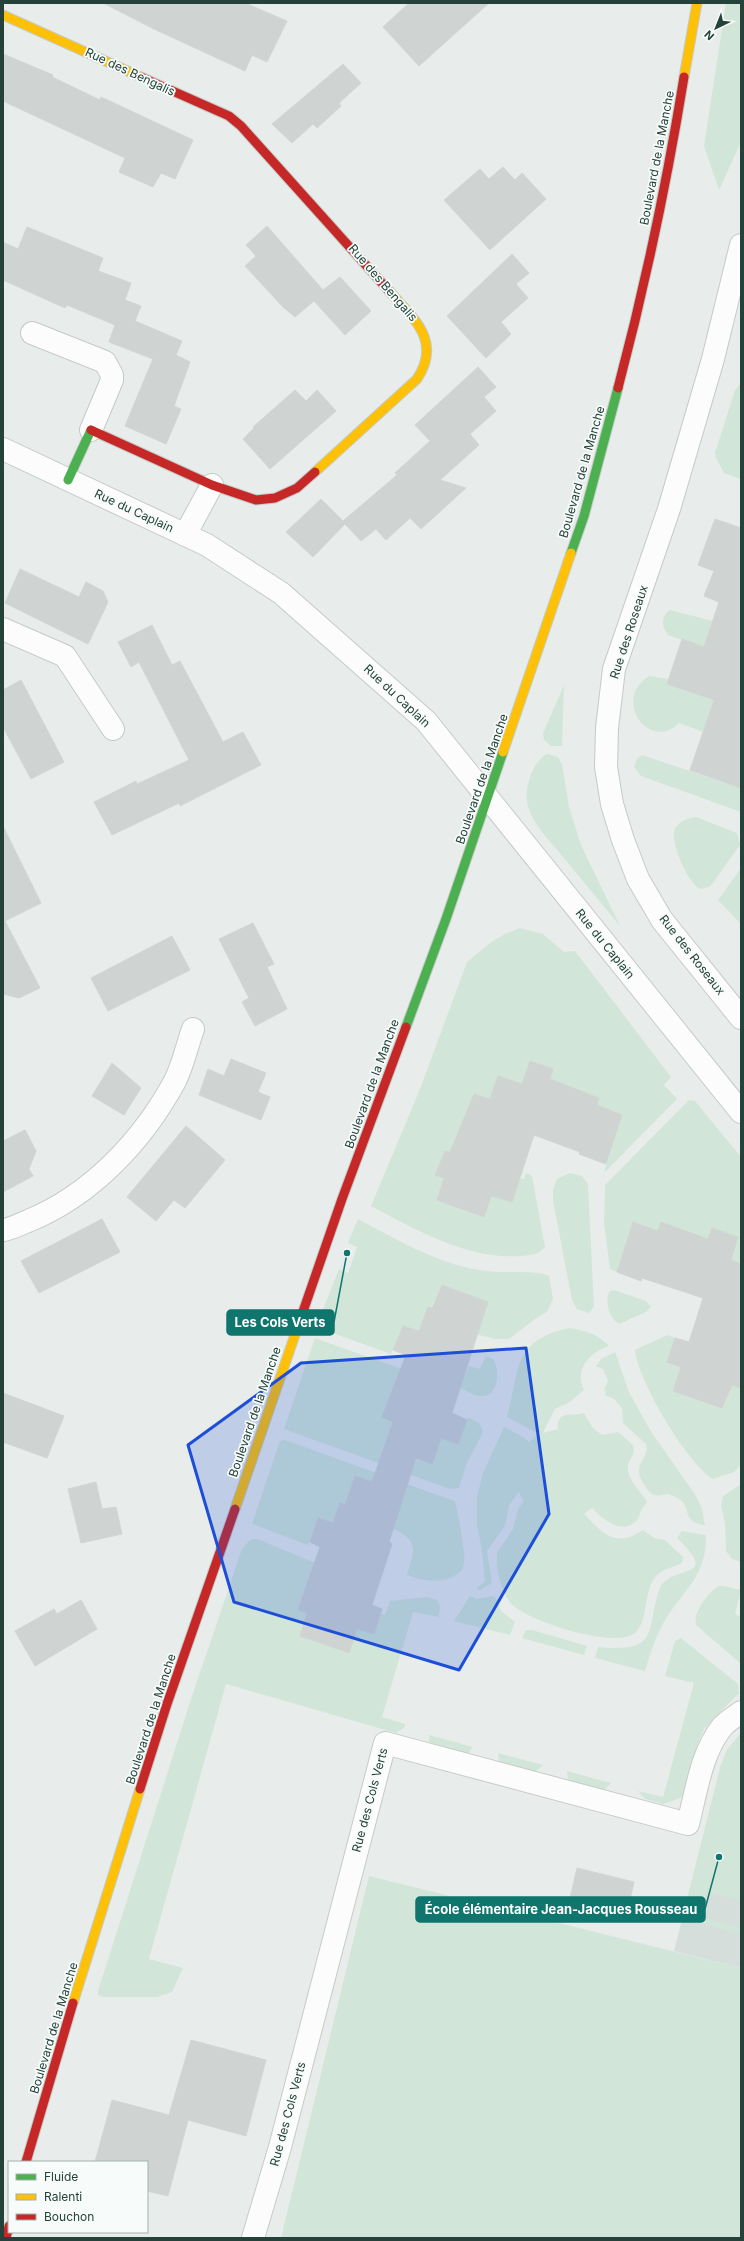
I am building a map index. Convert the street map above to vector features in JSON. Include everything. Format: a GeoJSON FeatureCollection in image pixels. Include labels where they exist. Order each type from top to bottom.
{"type":"FeatureCollection","features":[{"type":"Feature","properties":{"kind":"main road","name":"Boulevard de la Manche"},"geometry":{"type":"LineString","coordinates":[[26,2161],[74,1998],[167,1704],[342,1199],[446,919],[584,516],[604,442],[655,234],[676,132],[696,3]]}},
{"type":"Feature","properties":{"kind":"main road","name":"Rue des Bengalis"},"geometry":{"type":"LineString","coordinates":[[3,15],[229,116],[254,138],[418,323],[427,342],[428,356],[425,368],[417,379],[297,488],[275,498],[256,500],[212,485],[91,430]]}},
{"type":"Feature","properties":{"kind":"main road"},"geometry":{"type":"LineString","coordinates":[[68,480],[91,430]]}},
{"type":"Feature","properties":{"kind":"street","name":"Rue des Roseaux"},"geometry":{"type":"LineString","coordinates":[[741,245],[713,359],[670,509],[614,669],[607,728],[606,762],[612,804],[622,840],[638,879],[662,920],[741,1018]]}},
{"type":"Feature","properties":{"kind":"street"},"geometry":{"type":"LineString","coordinates":[[32,333],[105,362],[112,375],[112,380],[91,430]]}},
{"type":"Feature","properties":{"kind":"street","name":"Rue du Caplain"},"geometry":{"type":"LineString","coordinates":[[3,450],[207,545],[281,593],[426,721],[487,799],[741,1112]]}},
{"type":"Feature","properties":{"kind":"street"},"geometry":{"type":"LineString","coordinates":[[185,535],[212,485]]}},
{"type":"Feature","properties":{"kind":"street"},"geometry":{"type":"LineString","coordinates":[[3,629],[65,656],[113,729]]}},
{"type":"Feature","properties":{"kind":"street"},"geometry":{"type":"LineString","coordinates":[[3,1230],[46,1213],[81,1191],[113,1163],[145,1128],[176,1080],[193,1029]]}},
{"type":"Feature","properties":{"kind":"street","name":"Rue des Cols Verts"},"geometry":{"type":"LineString","coordinates":[[254,2238],[280,2147],[385,1743],[688,1824],[703,1767],[710,1749],[722,1727],[741,1712]]}},
{"type":"Feature","properties":{"kind":"highlighted area"},"geometry":{"type":"Polygon","coordinates":[[[526,1348],[549,1514],[459,1670],[234,1602],[188,1445],[301,1363],[526,1348]]]}},
{"type":"Feature","properties":{"kind":"shaded area"},"geometry":{"type":"Polygon","coordinates":[[[741,1733],[741,1968],[674,1951],[721,1765],[727,1750],[741,1733]]]}},
{"type":"Feature","properties":{"kind":"green space"},"geometry":{"type":"Polygon","coordinates":[[[726,3],[741,3],[741,142],[719,190],[704,146],[726,3]]]}},
{"type":"Feature","properties":{"kind":"green space"},"geometry":{"type":"Polygon","coordinates":[[[741,383],[741,479],[724,473],[715,453],[735,390],[741,383]]]}},
{"type":"Feature","properties":{"kind":"green space"},"geometry":{"type":"Polygon","coordinates":[[[670,610],[713,621],[704,647],[668,635],[664,629],[663,622],[665,615],[670,610]]]}},
{"type":"Feature","properties":{"kind":"green space"},"geometry":{"type":"Polygon","coordinates":[[[649,676],[669,679],[667,684],[722,703],[712,729],[705,727],[703,732],[679,723],[668,731],[657,732],[647,728],[639,720],[634,709],[634,698],[638,686],[649,676]]]}},
{"type":"Feature","properties":{"kind":"green space"},"geometry":{"type":"Polygon","coordinates":[[[564,685],[562,746],[551,746],[544,740],[543,733],[564,685]]]}},
{"type":"Feature","properties":{"kind":"green space"},"geometry":{"type":"Polygon","coordinates":[[[547,754],[558,757],[562,764],[569,807],[581,845],[620,926],[543,833],[530,813],[527,792],[530,777],[537,763],[547,754]]]}},
{"type":"Feature","properties":{"kind":"green space"},"geometry":{"type":"Polygon","coordinates":[[[642,755],[741,788],[741,812],[641,776],[634,767],[637,759],[642,755]]]}},
{"type":"Feature","properties":{"kind":"green space"},"geometry":{"type":"Polygon","coordinates":[[[696,817],[737,833],[740,845],[712,884],[709,887],[701,889],[696,886],[686,873],[678,855],[674,838],[675,829],[680,823],[689,818],[696,817]]]}},
{"type":"Feature","properties":{"kind":"green space"},"geometry":{"type":"Polygon","coordinates":[[[741,868],[741,924],[718,900],[741,868]]]}},
{"type":"Feature","properties":{"kind":"green space"},"geometry":{"type":"Polygon","coordinates":[[[520,928],[543,934],[564,952],[575,951],[671,1077],[664,1085],[677,1099],[604,1173],[622,1115],[597,1105],[599,1098],[576,1089],[548,1086],[553,1069],[530,1061],[522,1084],[490,1099],[474,1094],[450,1152],[445,1151],[435,1175],[444,1178],[437,1200],[483,1217],[491,1196],[511,1202],[520,1178],[524,1179],[526,1173],[532,1176],[545,1247],[540,1252],[531,1255],[501,1256],[482,1253],[443,1242],[371,1206],[420,1089],[467,962],[491,942],[520,928]]]}},
{"type":"Feature","properties":{"kind":"green space"},"geometry":{"type":"Polygon","coordinates":[[[689,1100],[695,1101],[741,1157],[741,1264],[731,1260],[738,1237],[712,1228],[706,1246],[686,1231],[661,1223],[658,1231],[634,1223],[617,1272],[610,1269],[604,1223],[605,1185],[689,1100]]]}},
{"type":"Feature","properties":{"kind":"green space"},"geometry":{"type":"Polygon","coordinates":[[[570,1173],[582,1176],[588,1184],[594,1307],[589,1313],[577,1309],[572,1300],[553,1201],[553,1189],[557,1179],[570,1173]]]}},
{"type":"Feature","properties":{"kind":"green space"},"geometry":{"type":"Polygon","coordinates":[[[358,1219],[432,1256],[463,1267],[487,1271],[528,1272],[549,1276],[553,1299],[547,1312],[535,1319],[509,1339],[495,1339],[475,1334],[488,1302],[442,1285],[419,1331],[403,1326],[391,1354],[316,1327],[339,1269],[348,1273],[357,1247],[348,1243],[358,1219]]]}},
{"type":"Feature","properties":{"kind":"green space"},"geometry":{"type":"Polygon","coordinates":[[[614,1290],[646,1301],[651,1307],[646,1312],[619,1324],[615,1322],[608,1309],[608,1295],[610,1291],[614,1290]]]}},
{"type":"Feature","properties":{"kind":"green space"},"geometry":{"type":"Polygon","coordinates":[[[569,1328],[591,1333],[601,1338],[609,1346],[598,1351],[585,1363],[581,1375],[584,1390],[568,1403],[555,1409],[543,1433],[558,1429],[558,1423],[563,1416],[584,1413],[593,1428],[602,1435],[618,1432],[633,1445],[634,1451],[628,1466],[629,1475],[634,1485],[647,1501],[641,1510],[638,1519],[631,1525],[625,1527],[613,1524],[592,1508],[584,1514],[602,1532],[608,1535],[619,1539],[626,1538],[643,1530],[654,1538],[665,1540],[683,1557],[682,1563],[659,1573],[652,1581],[644,1615],[638,1630],[632,1635],[621,1638],[606,1638],[588,1635],[549,1624],[532,1617],[518,1609],[510,1602],[499,1579],[497,1553],[513,1529],[519,1507],[524,1502],[519,1492],[509,1505],[505,1526],[487,1551],[492,1583],[480,1590],[476,1589],[485,1581],[482,1550],[477,1524],[477,1497],[483,1473],[504,1427],[523,1437],[529,1442],[539,1434],[507,1417],[521,1360],[527,1350],[537,1341],[550,1333],[569,1328]]]}},
{"type":"Feature","properties":{"kind":"green space"},"geometry":{"type":"Polygon","coordinates":[[[667,1335],[675,1338],[667,1362],[681,1367],[722,1408],[732,1385],[739,1387],[741,1382],[741,1465],[734,1472],[713,1479],[702,1470],[677,1439],[654,1400],[638,1364],[635,1350],[667,1335]]]}},
{"type":"Feature","properties":{"kind":"green space"},"geometry":{"type":"Polygon","coordinates":[[[315,1338],[407,1371],[392,1392],[382,1417],[393,1422],[384,1448],[431,1464],[441,1438],[458,1444],[468,1417],[480,1424],[483,1432],[466,1465],[459,1488],[450,1489],[284,1429],[315,1338]]]}},
{"type":"Feature","properties":{"kind":"green space"},"geometry":{"type":"Polygon","coordinates":[[[615,1352],[629,1392],[650,1430],[696,1496],[702,1509],[705,1525],[698,1524],[690,1518],[683,1502],[679,1499],[668,1494],[653,1494],[645,1486],[641,1479],[639,1469],[645,1456],[647,1448],[646,1444],[623,1423],[622,1408],[614,1399],[605,1395],[606,1392],[604,1390],[608,1381],[603,1369],[596,1366],[601,1359],[615,1352]]]}},
{"type":"Feature","properties":{"kind":"green space"},"geometry":{"type":"Polygon","coordinates":[[[486,1356],[493,1359],[497,1369],[495,1387],[492,1392],[487,1395],[479,1396],[460,1388],[469,1366],[480,1369],[486,1356]]]}},
{"type":"Feature","properties":{"kind":"green space"},"geometry":{"type":"Polygon","coordinates":[[[285,1440],[454,1501],[464,1550],[464,1564],[462,1570],[449,1578],[436,1581],[407,1575],[412,1559],[412,1546],[406,1536],[391,1528],[404,1494],[355,1476],[345,1505],[340,1504],[333,1523],[318,1518],[308,1545],[252,1524],[280,1441],[285,1440]]]}},
{"type":"Feature","properties":{"kind":"green space"},"geometry":{"type":"Polygon","coordinates":[[[741,1484],[741,1562],[732,1559],[726,1551],[725,1523],[721,1506],[723,1496],[741,1484]]]}},
{"type":"Feature","properties":{"kind":"green space"},"geometry":{"type":"Polygon","coordinates":[[[682,1531],[706,1535],[703,1560],[694,1580],[663,1623],[654,1643],[645,1671],[595,1658],[598,1647],[619,1648],[633,1646],[642,1642],[648,1635],[661,1585],[668,1579],[695,1566],[695,1560],[677,1538],[682,1531]]]}},
{"type":"Feature","properties":{"kind":"green space"},"geometry":{"type":"Polygon","coordinates":[[[251,1539],[257,1539],[318,1564],[307,1584],[298,1610],[307,1613],[300,1636],[349,1653],[357,1629],[374,1634],[381,1614],[385,1615],[390,1601],[427,1597],[437,1600],[440,1606],[439,1617],[413,1612],[382,1717],[405,1724],[405,1727],[396,1733],[226,1684],[149,1959],[183,1968],[172,1992],[157,1997],[103,1997],[98,1995],[98,1991],[191,1699],[242,1549],[251,1539]]]}},
{"type":"Feature","properties":{"kind":"green space"},"geometry":{"type":"Polygon","coordinates":[[[719,1586],[741,1590],[735,1614],[741,1617],[741,1664],[696,1625],[697,1614],[702,1603],[710,1593],[719,1586]]]}},
{"type":"Feature","properties":{"kind":"green space"},"geometry":{"type":"Polygon","coordinates":[[[470,1596],[477,1599],[493,1596],[497,1600],[501,1611],[515,1622],[510,1635],[454,1621],[470,1596]]]}},
{"type":"Feature","properties":{"kind":"green space"},"geometry":{"type":"Polygon","coordinates":[[[526,1630],[532,1630],[587,1646],[584,1655],[522,1638],[526,1630]]]}},
{"type":"Feature","properties":{"kind":"green space"},"geometry":{"type":"Polygon","coordinates":[[[681,1638],[738,1684],[739,1693],[704,1729],[696,1748],[688,1786],[683,1797],[663,1804],[645,1799],[638,1791],[663,1797],[694,1683],[665,1676],[675,1641],[681,1638]]]}},
{"type":"Feature","properties":{"kind":"green space"},"geometry":{"type":"Polygon","coordinates":[[[741,1733],[741,1900],[706,1892],[700,1917],[741,1928],[741,1934],[682,1919],[721,1765],[727,1750],[741,1733]]]}},
{"type":"Feature","properties":{"kind":"green space"},"geometry":{"type":"Polygon","coordinates":[[[429,1735],[473,1747],[467,1755],[429,1742],[429,1735]]]}},
{"type":"Feature","properties":{"kind":"green space"},"geometry":{"type":"Polygon","coordinates":[[[498,1753],[543,1765],[534,1773],[502,1765],[499,1761],[498,1753]]]}},
{"type":"Feature","properties":{"kind":"green space"},"geometry":{"type":"Polygon","coordinates":[[[567,1771],[611,1783],[604,1790],[572,1783],[568,1779],[567,1771]]]}},
{"type":"Feature","properties":{"kind":"green space"},"geometry":{"type":"Polygon","coordinates":[[[369,1876],[741,1968],[741,2238],[281,2238],[369,1876]]]}},
{"type":"Feature","properties":{"kind":"building"},"geometry":{"type":"Polygon","coordinates":[[[103,3],[245,3],[287,21],[267,62],[252,55],[245,71],[154,29],[103,3]]]}},
{"type":"Feature","properties":{"kind":"building"},"geometry":{"type":"Polygon","coordinates":[[[409,3],[489,3],[419,66],[383,27],[409,3]]]}},
{"type":"Feature","properties":{"kind":"building"},"geometry":{"type":"Polygon","coordinates":[[[3,54],[53,75],[52,77],[100,100],[101,97],[193,140],[175,179],[161,173],[153,187],[119,172],[125,158],[3,101],[3,54]]]}},
{"type":"Feature","properties":{"kind":"building"},"geometry":{"type":"Polygon","coordinates":[[[343,64],[361,83],[339,103],[341,106],[317,128],[313,124],[292,143],[272,124],[343,64]]]}},
{"type":"Feature","properties":{"kind":"building"},"geometry":{"type":"Polygon","coordinates":[[[503,167],[515,180],[522,173],[546,199],[490,250],[444,200],[480,169],[489,179],[503,167]]]}},
{"type":"Feature","properties":{"kind":"building"},"geometry":{"type":"Polygon","coordinates":[[[267,226],[323,290],[340,277],[371,311],[345,335],[314,301],[295,317],[283,307],[245,266],[256,256],[246,245],[267,226]]]}},
{"type":"Feature","properties":{"kind":"building"},"geometry":{"type":"Polygon","coordinates":[[[27,227],[103,258],[98,271],[131,283],[125,300],[141,306],[135,321],[182,341],[176,355],[190,362],[174,406],[181,409],[166,444],[125,426],[153,359],[109,342],[115,325],[67,305],[65,308],[3,280],[3,242],[18,249],[27,227]]]}},
{"type":"Feature","properties":{"kind":"building"},"geometry":{"type":"Polygon","coordinates":[[[512,254],[529,273],[516,284],[528,298],[501,322],[511,334],[486,358],[447,316],[512,254]]]}},
{"type":"Feature","properties":{"kind":"building"},"geometry":{"type":"Polygon","coordinates":[[[478,367],[496,387],[484,397],[496,411],[470,434],[479,445],[440,480],[466,488],[421,529],[410,518],[386,540],[376,529],[361,541],[345,524],[313,557],[286,532],[321,499],[343,521],[397,475],[395,473],[430,441],[415,425],[478,367]]]}},
{"type":"Feature","properties":{"kind":"building"},"geometry":{"type":"Polygon","coordinates":[[[295,390],[306,401],[317,390],[336,411],[270,469],[243,439],[254,428],[253,427],[295,390]]]}},
{"type":"Feature","properties":{"kind":"building"},"geometry":{"type":"Polygon","coordinates":[[[715,519],[741,528],[741,788],[690,770],[714,700],[667,684],[682,639],[704,647],[719,602],[704,596],[714,571],[698,565],[715,519]]]}},
{"type":"Feature","properties":{"kind":"building"},"geometry":{"type":"Polygon","coordinates":[[[20,569],[79,597],[86,582],[103,591],[108,602],[88,644],[5,603],[20,569]]]}},
{"type":"Feature","properties":{"kind":"building"},"geometry":{"type":"Polygon","coordinates":[[[152,625],[172,665],[180,661],[223,742],[243,732],[261,765],[180,806],[179,803],[112,835],[94,802],[136,781],[137,784],[189,760],[139,662],[131,667],[118,642],[152,625]]]}},
{"type":"Feature","properties":{"kind":"building"},"geometry":{"type":"Polygon","coordinates":[[[21,680],[64,762],[31,779],[3,727],[3,690],[21,680]]]}},
{"type":"Feature","properties":{"kind":"building"},"geometry":{"type":"Polygon","coordinates":[[[3,826],[41,903],[5,921],[40,988],[19,998],[3,994],[3,826]]]}},
{"type":"Feature","properties":{"kind":"building"},"geometry":{"type":"Polygon","coordinates":[[[253,923],[274,964],[267,967],[287,1009],[255,1026],[242,1002],[249,998],[219,939],[253,923]]]}},
{"type":"Feature","properties":{"kind":"building"},"geometry":{"type":"Polygon","coordinates":[[[172,936],[190,970],[108,1011],[91,978],[172,936]]]}},
{"type":"Feature","properties":{"kind":"building"},"geometry":{"type":"Polygon","coordinates":[[[231,1059],[266,1073],[258,1092],[270,1097],[261,1120],[199,1095],[208,1069],[224,1076],[231,1059]]]}},
{"type":"Feature","properties":{"kind":"building"},"geometry":{"type":"Polygon","coordinates":[[[530,1061],[553,1069],[550,1079],[599,1098],[597,1105],[622,1115],[606,1164],[579,1154],[580,1152],[534,1135],[512,1202],[491,1196],[484,1217],[437,1200],[444,1178],[435,1175],[445,1151],[450,1152],[474,1094],[490,1099],[498,1076],[522,1084],[530,1061]]]}},
{"type":"Feature","properties":{"kind":"building"},"geometry":{"type":"Polygon","coordinates":[[[112,1063],[141,1088],[124,1115],[92,1096],[112,1063]]]}},
{"type":"Feature","properties":{"kind":"building"},"geometry":{"type":"Polygon","coordinates":[[[186,1126],[225,1160],[185,1208],[174,1200],[156,1221],[127,1197],[186,1126]]]}},
{"type":"Feature","properties":{"kind":"building"},"geometry":{"type":"Polygon","coordinates":[[[25,1130],[36,1151],[29,1169],[33,1176],[3,1192],[3,1141],[25,1130]]]}},
{"type":"Feature","properties":{"kind":"building"},"geometry":{"type":"Polygon","coordinates":[[[102,1219],[120,1252],[39,1293],[21,1261],[102,1219]]]}},
{"type":"Feature","properties":{"kind":"building"},"geometry":{"type":"Polygon","coordinates":[[[633,1222],[658,1231],[661,1222],[708,1239],[712,1228],[738,1237],[731,1260],[741,1264],[741,1388],[732,1385],[722,1408],[673,1391],[681,1367],[667,1362],[675,1338],[689,1342],[703,1298],[642,1278],[641,1281],[617,1272],[633,1222]]]}},
{"type":"Feature","properties":{"kind":"building"},"geometry":{"type":"Polygon","coordinates":[[[442,1285],[488,1302],[452,1413],[467,1420],[458,1444],[441,1438],[432,1464],[416,1458],[389,1542],[392,1544],[372,1605],[382,1609],[374,1634],[357,1629],[349,1653],[300,1636],[307,1613],[298,1610],[320,1547],[310,1542],[318,1518],[333,1523],[340,1503],[345,1505],[355,1476],[372,1482],[393,1422],[382,1417],[406,1355],[393,1350],[403,1326],[419,1331],[428,1307],[432,1308],[442,1285]]]}},
{"type":"Feature","properties":{"kind":"building"},"geometry":{"type":"Polygon","coordinates":[[[3,1393],[64,1416],[47,1458],[3,1442],[3,1393]]]}},
{"type":"Feature","properties":{"kind":"building"},"geometry":{"type":"Polygon","coordinates":[[[96,1482],[102,1509],[116,1507],[122,1534],[81,1543],[68,1489],[96,1482]]]}},
{"type":"Feature","properties":{"kind":"building"},"geometry":{"type":"Polygon","coordinates":[[[81,1600],[97,1629],[35,1666],[15,1631],[54,1609],[57,1614],[81,1600]]]}},
{"type":"Feature","properties":{"kind":"building"},"geometry":{"type":"Polygon","coordinates":[[[577,1868],[634,1882],[625,1921],[568,1907],[577,1868]]]}},
{"type":"Feature","properties":{"kind":"building"},"geometry":{"type":"Polygon","coordinates":[[[191,2040],[266,2060],[246,2136],[188,2120],[168,2196],[148,2191],[148,2161],[95,2161],[112,2100],[169,2115],[191,2040]]]}},
{"type":"Feature","properties":{"kind":"traffic: fast"},"geometry":{"type":"LineString","coordinates":[[571,553],[584,516],[618,388]]}},
{"type":"Feature","properties":{"kind":"traffic: fast"},"geometry":{"type":"LineString","coordinates":[[68,480],[91,430]]}},
{"type":"Feature","properties":{"kind":"traffic: fast"},"geometry":{"type":"LineString","coordinates":[[406,1027],[446,919],[503,752]]}},
{"type":"Feature","properties":{"kind":"traffic: slow"},"geometry":{"type":"LineString","coordinates":[[684,77],[697,3]]}},
{"type":"Feature","properties":{"kind":"traffic: slow"},"geometry":{"type":"LineString","coordinates":[[3,15],[141,77]]}},
{"type":"Feature","properties":{"kind":"traffic: slow"},"geometry":{"type":"LineString","coordinates":[[315,472],[417,379],[424,365],[427,353],[426,342],[422,331],[416,321],[390,292]]}},
{"type":"Feature","properties":{"kind":"traffic: slow"},"geometry":{"type":"LineString","coordinates":[[503,752],[571,553]]}},
{"type":"Feature","properties":{"kind":"traffic: slow"},"geometry":{"type":"LineString","coordinates":[[235,1509],[298,1326]]}},
{"type":"Feature","properties":{"kind":"traffic: slow"},"geometry":{"type":"LineString","coordinates":[[73,2003],[140,1789]]}},
{"type":"Feature","properties":{"kind":"traffic: jam"},"geometry":{"type":"LineString","coordinates":[[141,77],[229,116],[241,126],[390,292]]}},
{"type":"Feature","properties":{"kind":"traffic: jam"},"geometry":{"type":"LineString","coordinates":[[618,388],[655,234],[684,77]]}},
{"type":"Feature","properties":{"kind":"traffic: jam"},"geometry":{"type":"LineString","coordinates":[[91,430],[212,485],[256,500],[275,498],[297,488],[315,472]]}},
{"type":"Feature","properties":{"kind":"traffic: jam"},"geometry":{"type":"LineString","coordinates":[[298,1326],[342,1199],[406,1027]]}},
{"type":"Feature","properties":{"kind":"traffic: jam"},"geometry":{"type":"LineString","coordinates":[[140,1789],[167,1704],[235,1509]]}},
{"type":"Feature","properties":{"kind":"traffic: jam"},"geometry":{"type":"LineString","coordinates":[[26,2161],[73,2003]]}},
{"type":"Feature","properties":{"kind":"traffic: jam"},"geometry":{"type":"LineString","coordinates":[[6,2238],[8,2230]]}},
{"type":"Feature","properties":{"kind":"place","name":"Les Cols Verts"},"geometry":{"type":"Point","coordinates":[347,1253]}},
{"type":"Feature","properties":{"kind":"place","name":"École élémentaire Jean-Jacques Rousseau"},"geometry":{"type":"Point","coordinates":[719,1857]}}]}
